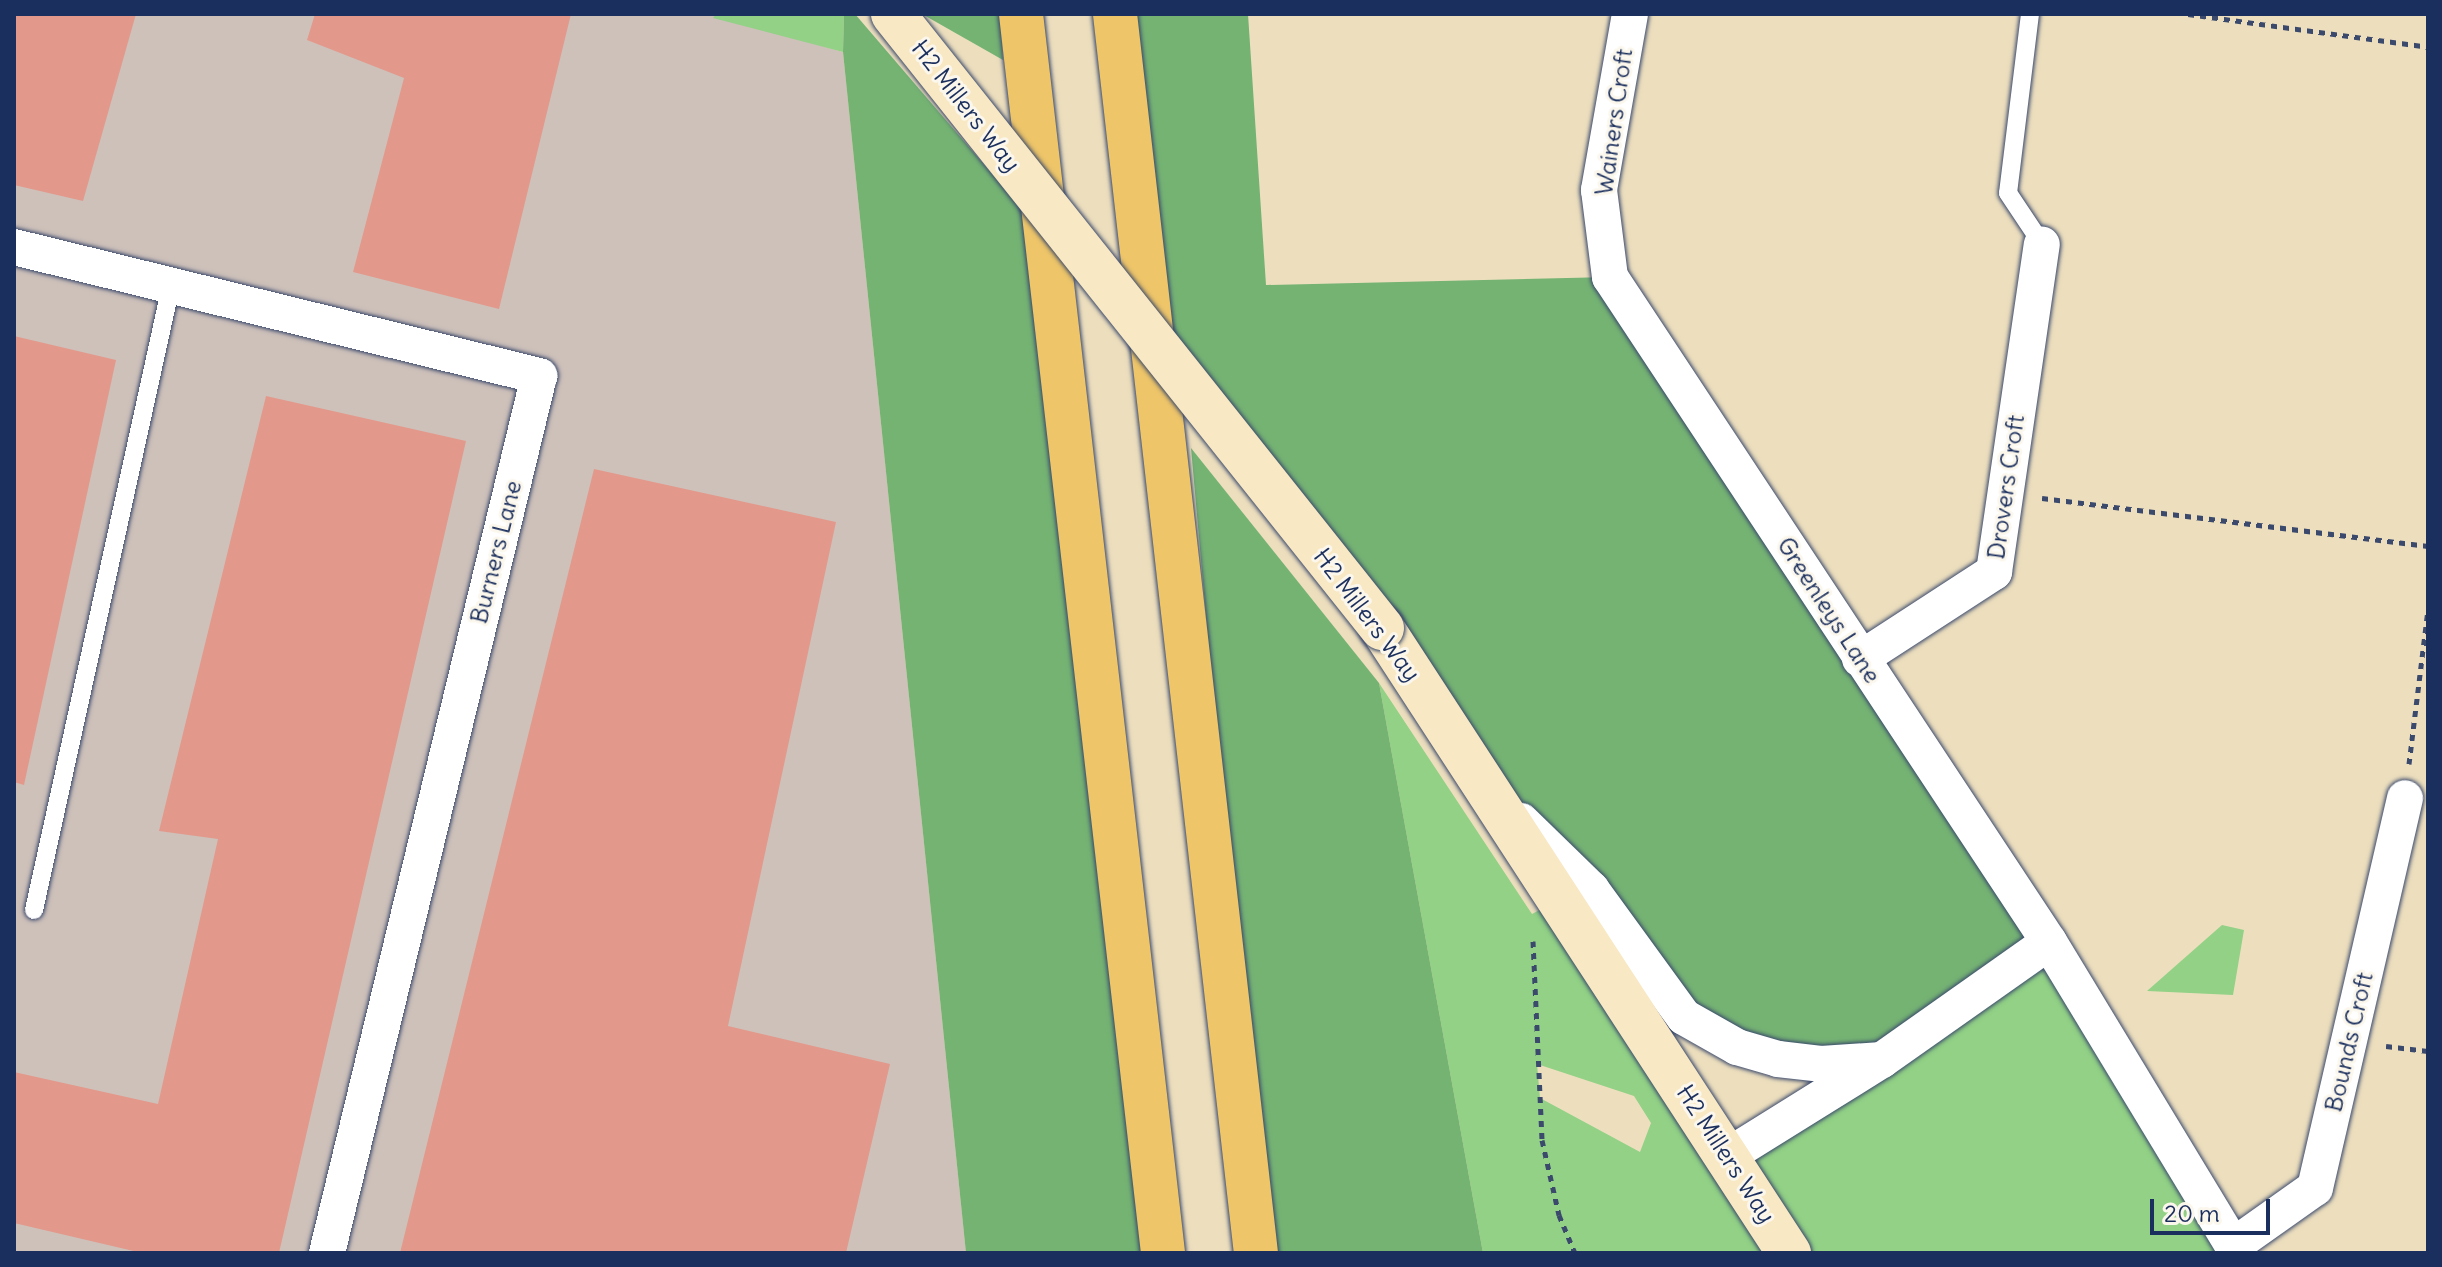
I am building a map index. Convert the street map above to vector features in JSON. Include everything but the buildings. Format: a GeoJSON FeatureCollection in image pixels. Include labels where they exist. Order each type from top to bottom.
{"type":"FeatureCollection","features":[{"type":"Feature","properties":{"kind":"highway"},"geometry":{"type":"LineString","coordinates":[[1021,14],[1163,1253]]}},
{"type":"Feature","properties":{"kind":"highway"},"geometry":{"type":"LineString","coordinates":[[1115,14],[1256,1253]]}},
{"type":"Feature","properties":{"kind":"street","name":"H2 Millers Way"},"geometry":{"type":"LineString","coordinates":[[893,14],[1382,628],[1494,795],[1789,1253]]}},
{"type":"Feature","properties":{"kind":"street","name":"Wainers Croft"},"geometry":{"type":"LineString","coordinates":[[1610,277],[1599,190],[1630,14]]}},
{"type":"Feature","properties":{"kind":"street","name":"Drovers Croft"},"geometry":{"type":"LineString","coordinates":[[1860,659],[1994,572],[2042,244]]}},
{"type":"Feature","properties":{"kind":"street","name":"Burners Lane"},"geometry":{"type":"LineString","coordinates":[[14,247],[539,376],[327,1253]]}},
{"type":"Feature","properties":{"kind":"street","name":"Greenleys Lane"},"geometry":{"type":"LineString","coordinates":[[1610,277],[2049,942],[2235,1250]]}},
{"type":"Feature","properties":{"kind":"street"},"geometry":{"type":"LineString","coordinates":[[1494,795],[1591,889],[1684,1017],[1737,1047],[1778,1059],[1821,1064],[1882,1060]]}},
{"type":"Feature","properties":{"kind":"street","name":"Bounds Croft"},"geometry":{"type":"LineString","coordinates":[[2235,1250],[2315,1188],[2405,798]]}},
{"type":"Feature","properties":{"kind":"street"},"geometry":{"type":"LineString","coordinates":[[1726,1157],[1882,1060],[2049,942]]}},
{"type":"Feature","properties":{"kind":"lane"},"geometry":{"type":"LineString","coordinates":[[2030,14],[2008,193],[2042,244]]}},
{"type":"Feature","properties":{"kind":"lane"},"geometry":{"type":"LineString","coordinates":[[34,910],[171,286]]}},
{"type":"Feature","properties":{"kind":"path"},"geometry":{"type":"LineString","coordinates":[[2188,14],[2428,47]]}},
{"type":"Feature","properties":{"kind":"path"},"geometry":{"type":"LineString","coordinates":[[2005,493],[2428,546]]}},
{"type":"Feature","properties":{"kind":"path"},"geometry":{"type":"LineString","coordinates":[[2405,798],[2428,610]]}},
{"type":"Feature","properties":{"kind":"path"},"geometry":{"type":"LineString","coordinates":[[1532,928],[1542,1140],[1559,1215],[1575,1253]]}},
{"type":"Feature","properties":{"kind":"shaded area"},"geometry":{"type":"Polygon","coordinates":[[[14,14],[708,14],[843,52],[966,1253],[14,1253],[14,14]]]}},
{"type":"Feature","properties":{"kind":"green space"},"geometry":{"type":"Polygon","coordinates":[[[716,14],[844,14],[843,52],[713,18],[716,14]]]}},
{"type":"Feature","properties":{"kind":"green space"},"geometry":{"type":"Polygon","coordinates":[[[844,14],[855,14],[1046,237],[1161,1253],[966,1253],[843,52],[844,14]]]}},
{"type":"Feature","properties":{"kind":"green space"},"geometry":{"type":"Polygon","coordinates":[[[922,14],[1000,14],[1003,60],[922,14]]]}},
{"type":"Feature","properties":{"kind":"green space"},"geometry":{"type":"Polygon","coordinates":[[[1115,14],[1248,14],[1266,285],[1610,277],[2049,942],[1882,1060],[1737,1047],[1494,795],[1146,292],[1115,14]]]}},
{"type":"Feature","properties":{"kind":"green space"},"geometry":{"type":"Polygon","coordinates":[[[1191,448],[1379,683],[1483,1253],[1263,1253],[1191,448]]]}},
{"type":"Feature","properties":{"kind":"green space"},"geometry":{"type":"Polygon","coordinates":[[[1379,683],[1532,914],[1562,898],[1726,1156],[2049,942],[2237,1253],[1483,1253],[1379,683]],[[1537,1064],[1540,1098],[1640,1152],[1651,1123],[1634,1096],[1537,1064]]]}},
{"type":"Feature","properties":{"kind":"green space"},"geometry":{"type":"Polygon","coordinates":[[[2222,925],[2244,930],[2233,995],[2147,991],[2222,925]]]}}]}
